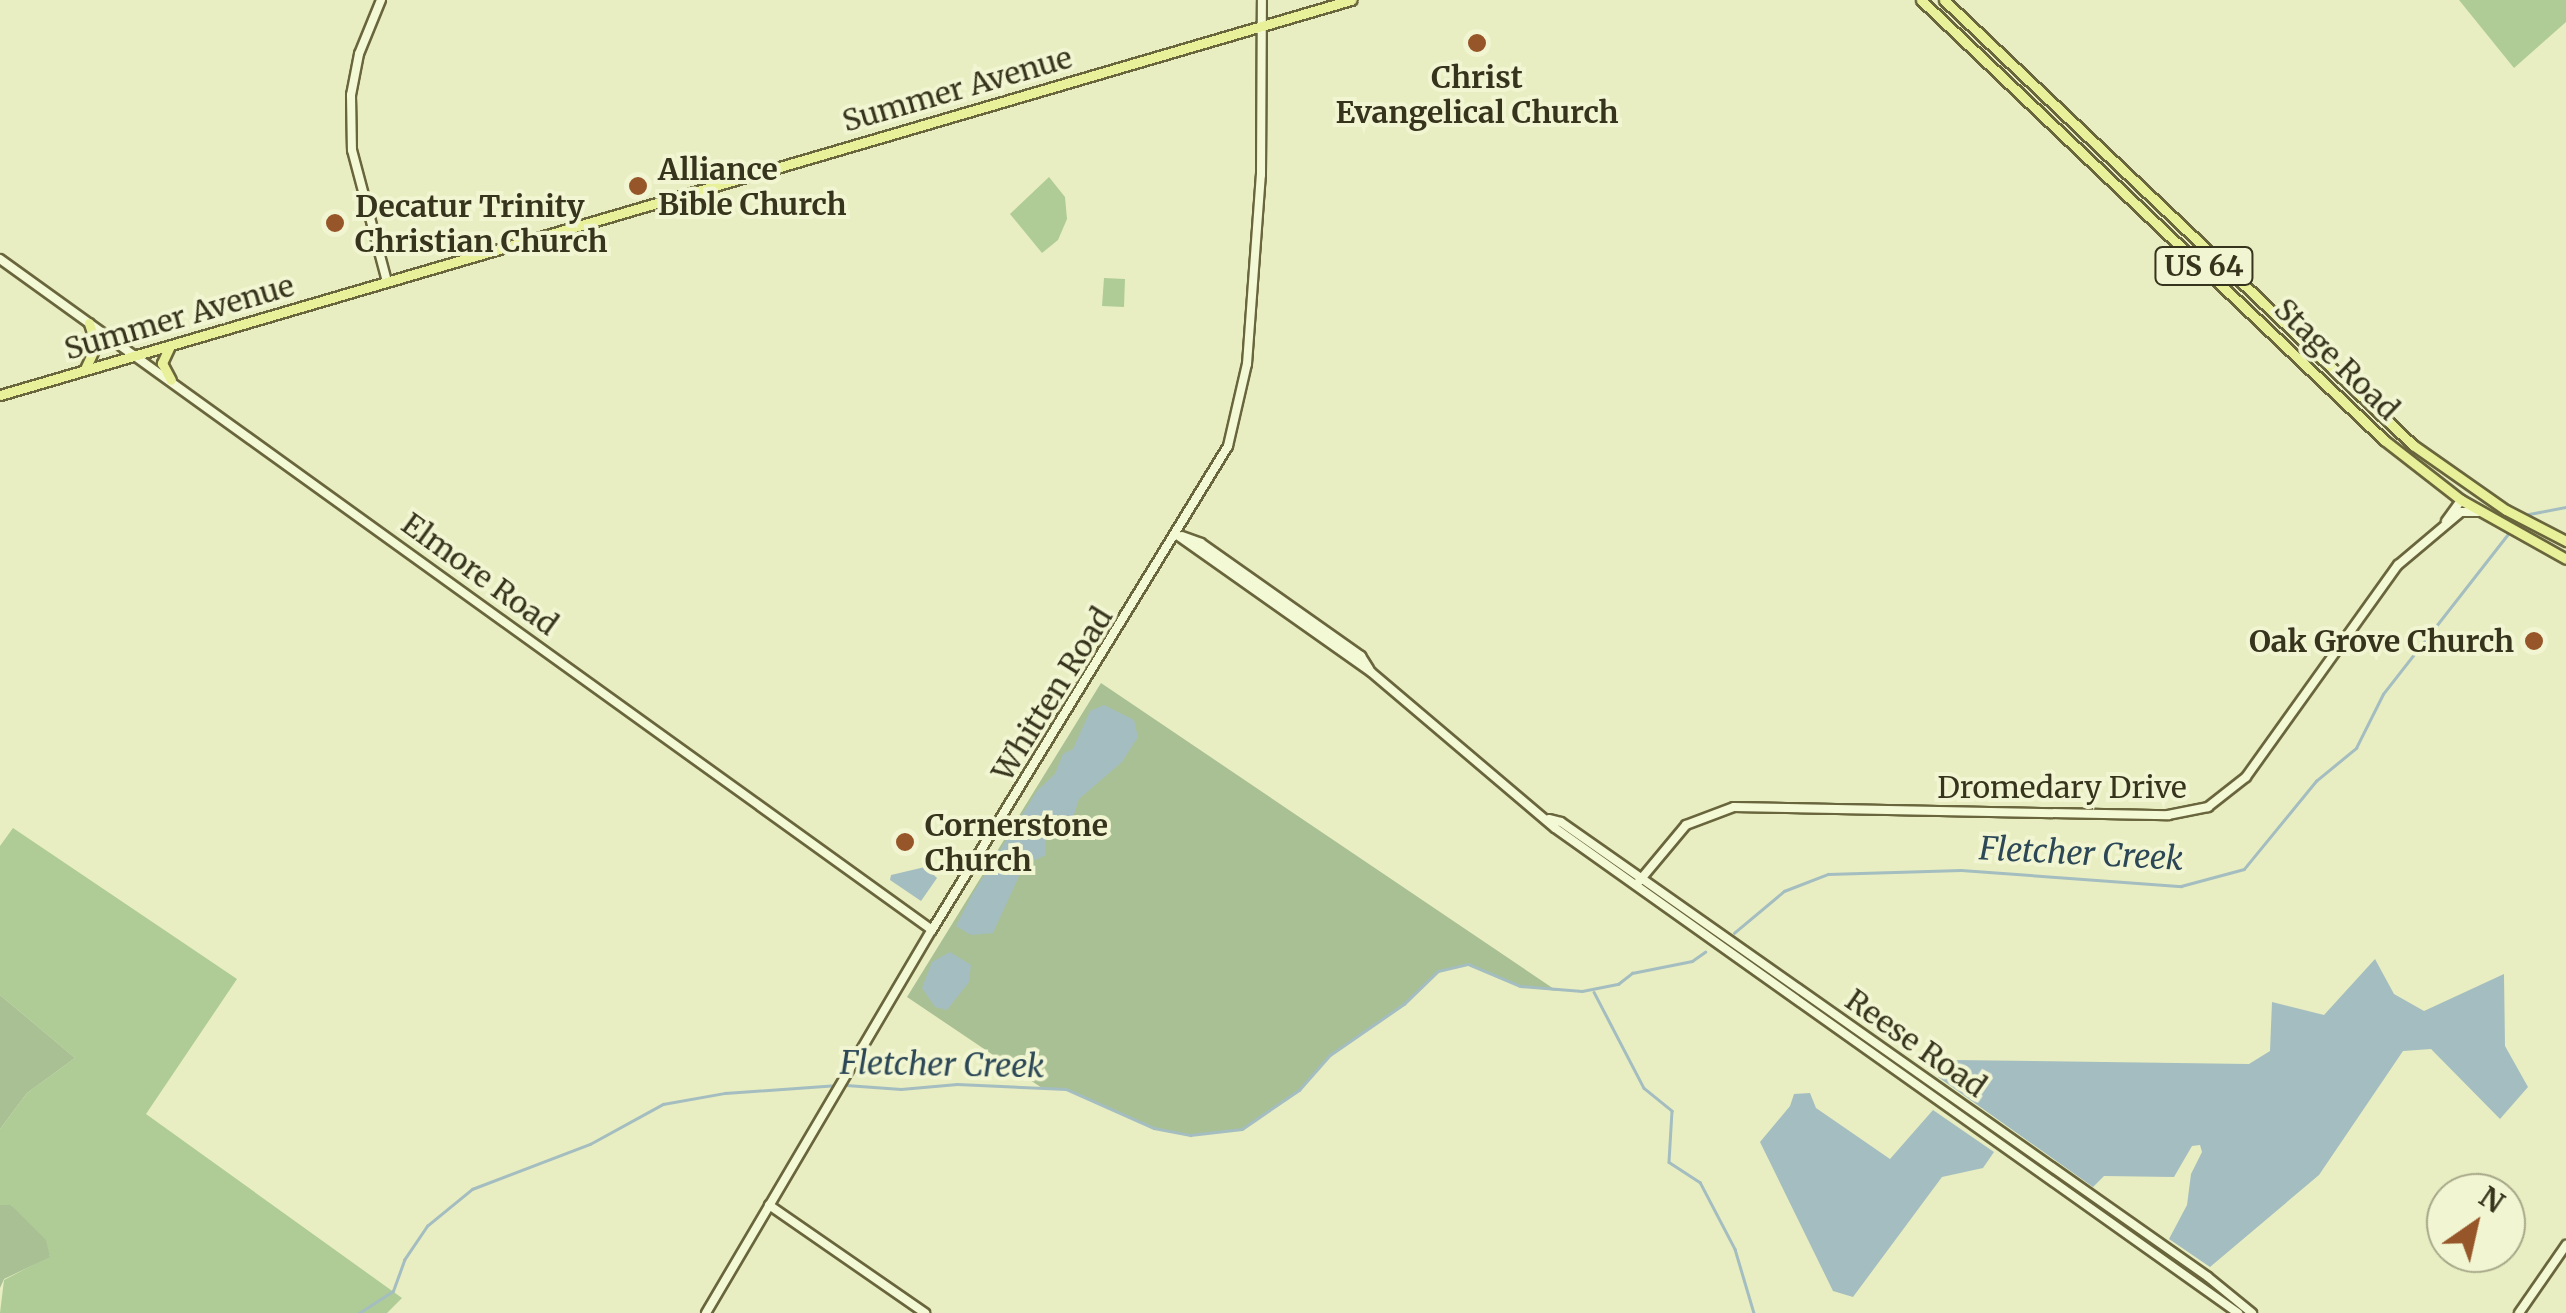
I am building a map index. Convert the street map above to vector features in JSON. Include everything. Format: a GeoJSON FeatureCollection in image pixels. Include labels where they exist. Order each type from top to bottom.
{"type":"FeatureCollection","features":[{"type":"Feature","properties":{"kind":"main road"},"geometry":{"type":"LineString","coordinates":[[381,0],[358,54],[351,95],[352,150],[387,282]]}},
{"type":"Feature","properties":{"kind":"main road","name":"Whitten Road"},"geometry":{"type":"LineString","coordinates":[[706,1313],[932,930],[1228,446],[1248,364],[1261,175],[1262,0]]}},
{"type":"Feature","properties":{"kind":"main road","name":"Summer Avenue"},"geometry":{"type":"LineString","coordinates":[[0,395],[1352,0]]}},
{"type":"Feature","properties":{"kind":"main road","name":"Stage Road"},"geometry":{"type":"LineString","coordinates":[[1921,0],[2428,476],[2494,522],[2566,559]]}},
{"type":"Feature","properties":{"kind":"main road","name":"Stage Road"},"geometry":{"type":"LineString","coordinates":[[1944,0],[2370,406],[2472,489],[2566,541]]}},
{"type":"Feature","properties":{"kind":"main road","name":"Elmore Road"},"geometry":{"type":"LineString","coordinates":[[0,258],[932,930]]}},
{"type":"Feature","properties":{"kind":"main road"},"geometry":{"type":"LineString","coordinates":[[85,369],[96,345],[89,323]]}},
{"type":"Feature","properties":{"kind":"main road"},"geometry":{"type":"LineString","coordinates":[[171,380],[162,363],[172,346]]}},
{"type":"Feature","properties":{"kind":"main road"},"geometry":{"type":"LineString","coordinates":[[2428,476],[2463,494],[2472,489]]}},
{"type":"Feature","properties":{"kind":"main road"},"geometry":{"type":"LineString","coordinates":[[2461,500],[2474,498],[2504,509]]}},
{"type":"Feature","properties":{"kind":"main road","name":"Dromedary Drive"},"geometry":{"type":"LineString","coordinates":[[2445,526],[2461,500]]}},
{"type":"Feature","properties":{"kind":"main road","name":"Dromedary Drive"},"geometry":{"type":"LineString","coordinates":[[1639,881],[1686,825],[1734,806],[2168,815],[2208,807],[2246,778],[2394,569],[2461,512],[2480,512]]}},
{"type":"Feature","properties":{"kind":"main road","name":"Reese Road"},"geometry":{"type":"LineString","coordinates":[[1177,535],[1371,672],[1555,828],[1639,881],[2208,1277],[2252,1313]]}},
{"type":"Feature","properties":{"kind":"main road","name":"Reese Road"},"geometry":{"type":"LineString","coordinates":[[1639,881],[2238,1313]]}},
{"type":"Feature","properties":{"kind":"main road"},"geometry":{"type":"LineString","coordinates":[[769,1205],[925,1313]]}},
{"type":"Feature","properties":{"kind":"main road"},"geometry":{"type":"LineString","coordinates":[[2519,1313],[2566,1245]]}},
{"type":"Feature","properties":{"kind":"green space"},"geometry":{"type":"Polygon","coordinates":[[[2459,0],[2566,0],[2566,22],[2514,68],[2459,0]]]}},
{"type":"Feature","properties":{"kind":"green space"},"geometry":{"type":"Polygon","coordinates":[[[1049,177],[1065,197],[1067,219],[1058,240],[1042,253],[1010,214],[1049,177]]]}},
{"type":"Feature","properties":{"kind":"green space"},"geometry":{"type":"Polygon","coordinates":[[[1104,278],[1125,279],[1124,307],[1102,306],[1104,278]]]}},
{"type":"Feature","properties":{"kind":"green space"},"geometry":{"type":"Polygon","coordinates":[[[1101,683],[1557,991],[1520,986],[1468,964],[1438,971],[1404,1004],[1330,1055],[1299,1090],[1242,1129],[1190,1135],[1154,1128],[1066,1089],[1042,1088],[907,997],[1101,683]]]}},
{"type":"Feature","properties":{"kind":"green space"},"geometry":{"type":"Polygon","coordinates":[[[13,828],[237,979],[146,1114],[402,1298],[387,1313],[0,1313],[4,1280],[50,1256],[11,1205],[0,1205],[0,1129],[27,1093],[75,1058],[0,995],[0,846],[13,828]]]}},
{"type":"Feature","properties":{"kind":"green space"},"geometry":{"type":"Polygon","coordinates":[[[0,995],[75,1058],[27,1093],[0,1129],[0,995]]]}},
{"type":"Feature","properties":{"kind":"green space"},"geometry":{"type":"Polygon","coordinates":[[[0,1205],[11,1205],[46,1240],[50,1257],[4,1279],[0,1288],[0,1205]]]}},
{"type":"Feature","properties":{"kind":"water"},"geometry":{"type":"Polygon","coordinates":[[[1104,705],[1134,720],[1138,737],[1122,762],[1079,799],[1066,840],[1058,830],[1045,826],[1046,855],[1024,865],[993,933],[971,935],[956,926],[1037,791],[1055,774],[1063,754],[1073,749],[1090,711],[1104,705]]]}},
{"type":"Feature","properties":{"kind":"water"},"geometry":{"type":"Polygon","coordinates":[[[925,867],[937,878],[921,901],[890,880],[891,875],[925,867]]]}},
{"type":"Feature","properties":{"kind":"water"},"geometry":{"type":"Polygon","coordinates":[[[950,952],[971,965],[969,982],[947,1010],[935,1007],[922,988],[932,962],[950,952]]]}},
{"type":"Feature","properties":{"kind":"water"},"geometry":{"type":"Polygon","coordinates":[[[2375,959],[2394,994],[2424,1011],[2504,974],[2505,1046],[2528,1087],[2500,1119],[2431,1049],[2403,1051],[2319,1175],[2210,1267],[2169,1239],[2187,1205],[2191,1174],[2202,1152],[2200,1145],[2192,1146],[2174,1177],[2104,1176],[2093,1187],[1938,1077],[1953,1060],[2249,1064],[2270,1051],[2272,1002],[2324,1015],[2375,959]]]}},
{"type":"Feature","properties":{"kind":"water"},"geometry":{"type":"Polygon","coordinates":[[[1810,1093],[1816,1108],[1890,1159],[1933,1110],[1994,1152],[1983,1168],[1942,1177],[1853,1297],[1833,1291],[1760,1142],[1790,1106],[1794,1094],[1810,1093]]]}},
{"type":"Feature","properties":{"kind":"waterway","name":"Fletcher Creek"},"geometry":{"type":"LineString","coordinates":[[2524,515],[2566,507]]}},
{"type":"Feature","properties":{"kind":"waterway","name":"Fletcher Creek"},"geometry":{"type":"LineString","coordinates":[[1734,933],[1784,891],[1828,874],[1961,870],[2181,886],[2244,869],[2316,781],[2356,748],[2383,694],[2509,533]]}},
{"type":"Feature","properties":{"kind":"waterway","name":"Fletcher Creek"},"geometry":{"type":"LineString","coordinates":[[846,1085],[901,1089],[957,1084],[1066,1089],[1154,1128],[1190,1135],[1242,1129],[1299,1090],[1330,1055],[1404,1004],[1438,971],[1468,964],[1520,986],[1582,991],[1618,984],[1632,973],[1692,961],[1705,952]]}},
{"type":"Feature","properties":{"kind":"waterway"},"geometry":{"type":"LineString","coordinates":[[1594,992],[1644,1088],[1672,1111],[1669,1162],[1700,1182],[1735,1249],[1754,1313]]}},
{"type":"Feature","properties":{"kind":"waterway","name":"Fletcher Creek"},"geometry":{"type":"LineString","coordinates":[[359,1313],[393,1291],[404,1260],[427,1226],[472,1189],[590,1144],[663,1104],[725,1093],[838,1085]]}},
{"type":"Feature","properties":{"kind":"place","name":"Christ Evangelical Church"},"geometry":{"type":"Point","coordinates":[1477,43]}},
{"type":"Feature","properties":{"kind":"place","name":"Alliance Bible Church"},"geometry":{"type":"Point","coordinates":[638,186]}},
{"type":"Feature","properties":{"kind":"place","name":"Decatur Trinity Christian Church"},"geometry":{"type":"Point","coordinates":[335,223]}},
{"type":"Feature","properties":{"kind":"place","name":"Oak Grove Church"},"geometry":{"type":"Point","coordinates":[2534,641]}},
{"type":"Feature","properties":{"kind":"place","name":"Cornerstone Church"},"geometry":{"type":"Point","coordinates":[905,842]}}]}
